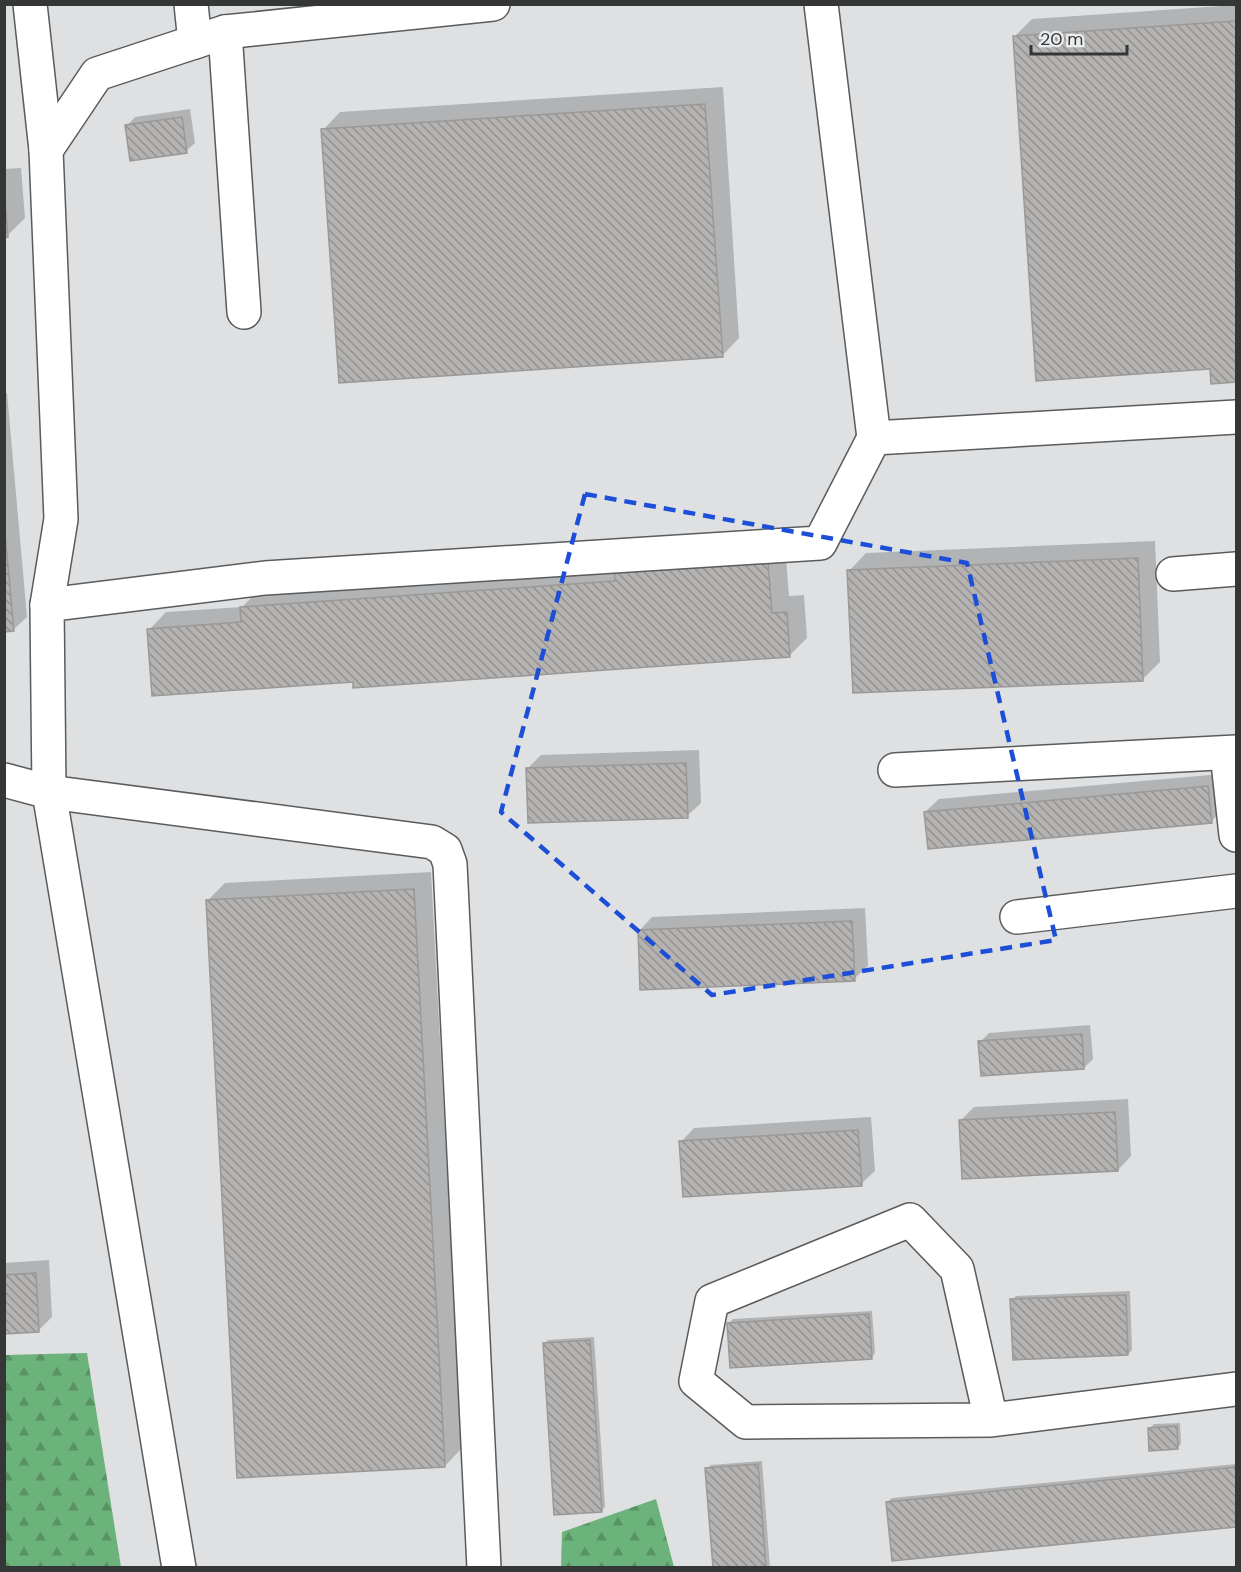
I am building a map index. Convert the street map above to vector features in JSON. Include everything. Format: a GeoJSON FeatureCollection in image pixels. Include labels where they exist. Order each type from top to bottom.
{"type":"FeatureCollection","features":[{"type":"Feature","properties":{"kind":"street"},"geometry":{"type":"LineString","coordinates":[[30,4],[46,150],[61,519],[47,605],[49,792],[179,1568]]}},
{"type":"Feature","properties":{"kind":"street"},"geometry":{"type":"LineString","coordinates":[[191,4],[195,42]]}},
{"type":"Feature","properties":{"kind":"street"},"geometry":{"type":"LineString","coordinates":[[46,150],[97,74],[225,32],[493,4]]}},
{"type":"Feature","properties":{"kind":"street"},"geometry":{"type":"LineString","coordinates":[[47,605],[265,578],[820,543],[874,438],[821,4]]}},
{"type":"Feature","properties":{"kind":"street"},"geometry":{"type":"LineString","coordinates":[[225,32],[244,312]]}},
{"type":"Feature","properties":{"kind":"street"},"geometry":{"type":"LineString","coordinates":[[874,438],[1236,417]]}},
{"type":"Feature","properties":{"kind":"street"},"geometry":{"type":"LineString","coordinates":[[1173,574],[1236,569]]}},
{"type":"Feature","properties":{"kind":"street"},"geometry":{"type":"LineString","coordinates":[[895,770],[1232,753],[1236,835]]}},
{"type":"Feature","properties":{"kind":"street"},"geometry":{"type":"LineString","coordinates":[[4,780],[49,792],[432,842],[445,850],[450,864],[484,1568]]}},
{"type":"Feature","properties":{"kind":"street"},"geometry":{"type":"LineString","coordinates":[[1017,917],[1236,891]]}},
{"type":"Feature","properties":{"kind":"street"},"geometry":{"type":"LineString","coordinates":[[990,1420],[957,1269],[910,1220],[712,1301],[696,1382],[746,1422],[990,1420],[1236,1389]]}},
{"type":"Feature","properties":{"kind":"highlighted area"},"geometry":{"type":"Polygon","coordinates":[[[585,494],[967,563],[1056,940],[712,995],[501,812],[585,494]]]}},
{"type":"Feature","properties":{"kind":"green space"},"geometry":{"type":"Polygon","coordinates":[[[87,1353],[121,1567],[5,1567],[5,1355],[87,1353]]]}},
{"type":"Feature","properties":{"kind":"green space"},"geometry":{"type":"Polygon","coordinates":[[[656,1499],[674,1567],[561,1567],[562,1532],[656,1499]]]}},
{"type":"Feature","properties":{"kind":"building"},"geometry":{"type":"Polygon","coordinates":[[[1236,21],[1236,382],[1211,384],[1210,369],[1036,381],[1013,36],[1236,21]]]}},
{"type":"Feature","properties":{"kind":"building"},"geometry":{"type":"Polygon","coordinates":[[[705,104],[723,357],[339,383],[321,129],[705,104]]]}},
{"type":"Feature","properties":{"kind":"building"},"geometry":{"type":"Polygon","coordinates":[[[182,117],[187,153],[130,161],[125,125],[182,117]]]}},
{"type":"Feature","properties":{"kind":"building"},"geometry":{"type":"Polygon","coordinates":[[[4,190],[8,237],[4,238],[4,190]]]}},
{"type":"Feature","properties":{"kind":"building"},"geometry":{"type":"Polygon","coordinates":[[[4,523],[14,631],[4,632],[4,523]]]}},
{"type":"Feature","properties":{"kind":"building"},"geometry":{"type":"Polygon","coordinates":[[[767,551],[772,613],[787,612],[790,657],[353,688],[353,682],[152,696],[147,629],[241,622],[240,607],[615,581],[614,562],[767,551]]]}},
{"type":"Feature","properties":{"kind":"building"},"geometry":{"type":"Polygon","coordinates":[[[1138,558],[1143,681],[853,693],[847,570],[1138,558]]]}},
{"type":"Feature","properties":{"kind":"building"},"geometry":{"type":"Polygon","coordinates":[[[686,763],[688,818],[528,823],[526,768],[686,763]]]}},
{"type":"Feature","properties":{"kind":"building"},"geometry":{"type":"Polygon","coordinates":[[[1208,786],[1212,823],[928,849],[924,812],[1208,786]]]}},
{"type":"Feature","properties":{"kind":"building"},"geometry":{"type":"Polygon","coordinates":[[[414,889],[445,1467],[237,1478],[206,900],[414,889]]]}},
{"type":"Feature","properties":{"kind":"building"},"geometry":{"type":"Polygon","coordinates":[[[852,921],[855,981],[640,990],[638,930],[852,921]]]}},
{"type":"Feature","properties":{"kind":"building"},"geometry":{"type":"Polygon","coordinates":[[[1082,1034],[1084,1069],[981,1076],[978,1041],[1082,1034]]]}},
{"type":"Feature","properties":{"kind":"building"},"geometry":{"type":"Polygon","coordinates":[[[1115,1112],[1118,1171],[962,1179],[959,1120],[1115,1112]]]}},
{"type":"Feature","properties":{"kind":"building"},"geometry":{"type":"Polygon","coordinates":[[[858,1130],[862,1186],[683,1197],[679,1141],[858,1130]]]}},
{"type":"Feature","properties":{"kind":"building"},"geometry":{"type":"Polygon","coordinates":[[[36,1273],[39,1332],[4,1334],[4,1275],[36,1273]]]}},
{"type":"Feature","properties":{"kind":"building"},"geometry":{"type":"Polygon","coordinates":[[[1126,1295],[1128,1355],[1013,1360],[1010,1299],[1126,1295]]]}},
{"type":"Feature","properties":{"kind":"building"},"geometry":{"type":"Polygon","coordinates":[[[869,1314],[872,1359],[730,1368],[727,1323],[869,1314]]]}},
{"type":"Feature","properties":{"kind":"building"},"geometry":{"type":"Polygon","coordinates":[[[590,1340],[602,1512],[554,1515],[543,1343],[590,1340]]]}},
{"type":"Feature","properties":{"kind":"building"},"geometry":{"type":"Polygon","coordinates":[[[1177,1426],[1178,1449],[1149,1451],[1148,1428],[1177,1426]]]}},
{"type":"Feature","properties":{"kind":"building"},"geometry":{"type":"Polygon","coordinates":[[[758,1464],[766,1568],[713,1568],[705,1468],[758,1464]]]}},
{"type":"Feature","properties":{"kind":"building"},"geometry":{"type":"Polygon","coordinates":[[[1236,1467],[1236,1527],[892,1561],[886,1502],[1236,1467]]]}}]}
